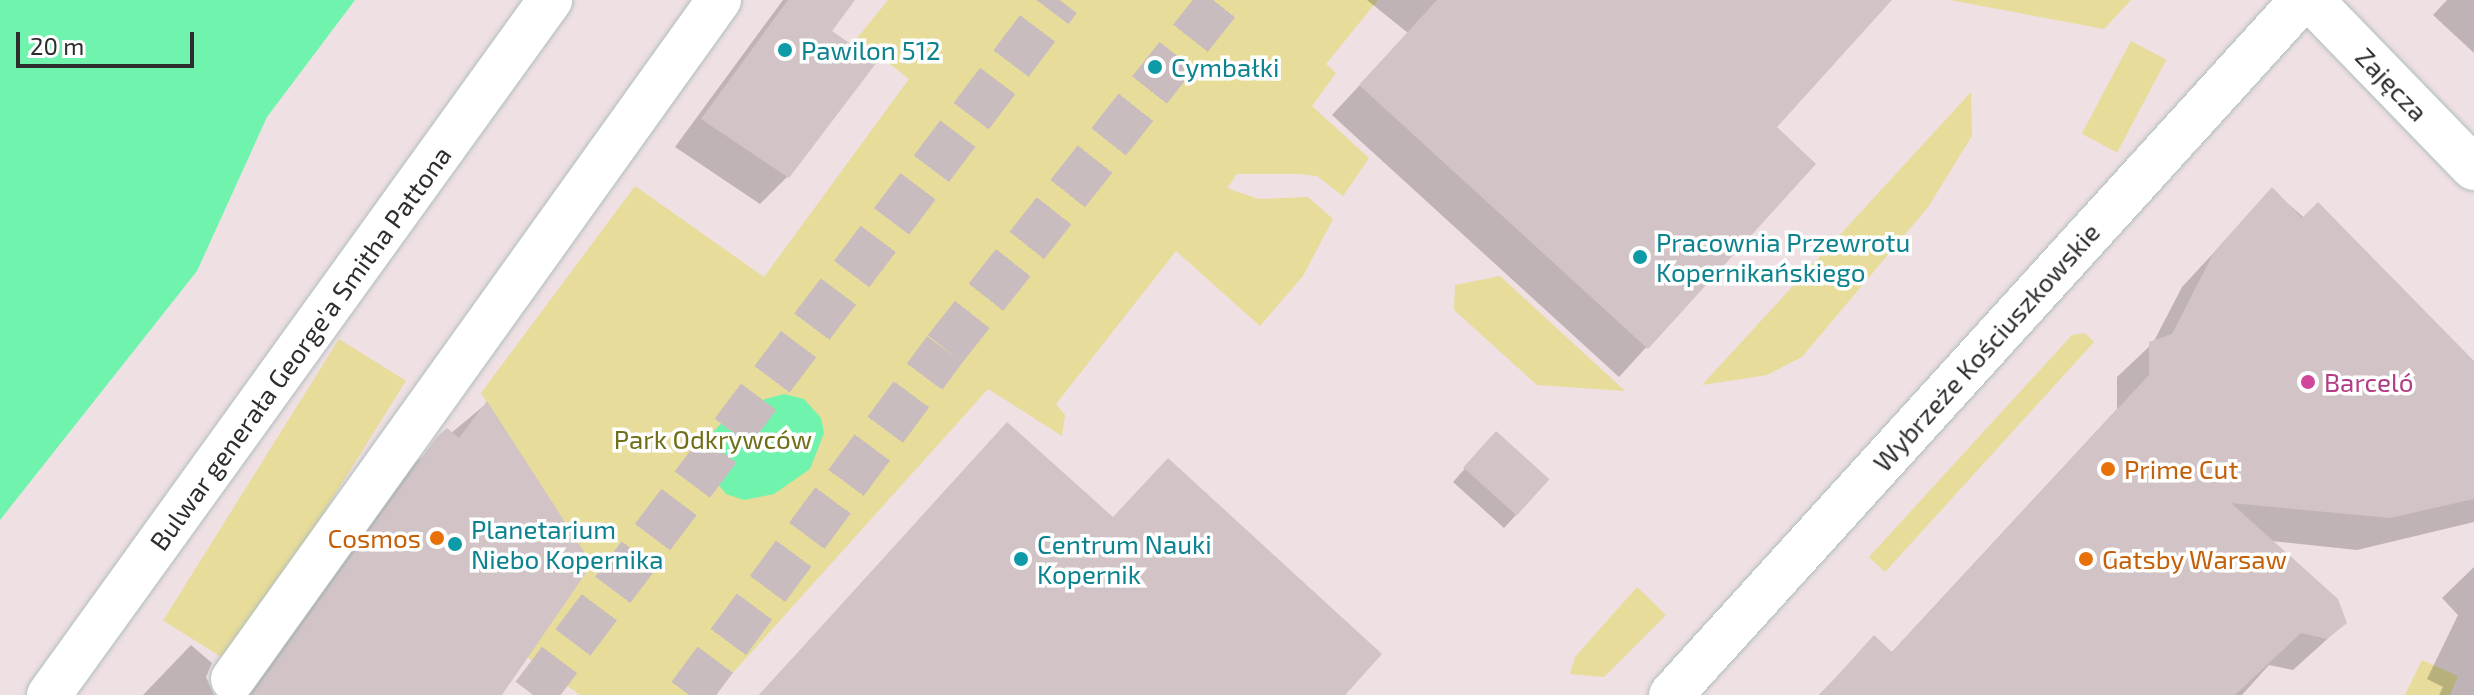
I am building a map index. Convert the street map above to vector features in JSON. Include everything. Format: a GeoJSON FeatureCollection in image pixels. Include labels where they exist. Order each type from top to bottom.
{"type":"FeatureCollection","features":[{"type":"Feature","properties":{"kind":"street","name":"Bulwar generała George'a Smitha Pattona"},"geometry":{"type":"LineString","coordinates":[[49,695],[550,0]]}},
{"type":"Feature","properties":{"kind":"street"},"geometry":{"type":"LineString","coordinates":[[233,679],[719,0]]}},
{"type":"Feature","properties":{"kind":"street","name":"Wybrzeże Kościuszkowskie"},"geometry":{"type":"LineString","coordinates":[[1671,695],[2302,0]]}},
{"type":"Feature","properties":{"kind":"street","name":"Zajęcza"},"geometry":{"type":"LineString","coordinates":[[2311,0],[2474,168]]}},
{"type":"Feature","properties":{"kind":"green space","name":"Park Odkrywców"},"geometry":{"type":"Polygon","coordinates":[[[888,0],[1378,0],[1326,64],[1336,73],[1312,106],[1369,158],[1343,196],[1317,176],[1299,174],[1237,174],[1227,188],[1258,199],[1308,197],[1333,219],[1303,276],[1260,326],[1176,251],[1056,404],[1065,415],[1062,436],[988,389],[713,695],[580,695],[520,652],[582,549],[481,393],[635,186],[764,277],[909,79],[857,38],[888,0]]]}},
{"type":"Feature","properties":{"kind":"green space"},"geometry":{"type":"Polygon","coordinates":[[[1950,0],[2131,0],[2104,29],[1950,0]]]}},
{"type":"Feature","properties":{"kind":"green space"},"geometry":{"type":"Polygon","coordinates":[[[2131,41],[2166,60],[2117,152],[2082,134],[2131,41]]]}},
{"type":"Feature","properties":{"kind":"green space"},"geometry":{"type":"Polygon","coordinates":[[[1971,92],[1972,136],[1928,207],[1802,357],[1767,375],[1702,385],[1971,92]]]}},
{"type":"Feature","properties":{"kind":"green space"},"geometry":{"type":"Polygon","coordinates":[[[1500,276],[1625,391],[1537,385],[1454,310],[1455,285],[1500,276]]]}},
{"type":"Feature","properties":{"kind":"green space"},"geometry":{"type":"Polygon","coordinates":[[[2085,333],[2094,342],[1885,572],[1869,557],[2072,335],[2085,333]]]}},
{"type":"Feature","properties":{"kind":"green space"},"geometry":{"type":"Polygon","coordinates":[[[339,339],[406,381],[230,662],[163,621],[339,339]]]}},
{"type":"Feature","properties":{"kind":"green space"},"geometry":{"type":"Polygon","coordinates":[[[1637,587],[1666,615],[1604,677],[1570,674],[1575,657],[1637,587]]]}},
{"type":"Feature","properties":{"kind":"green space"},"geometry":{"type":"Polygon","coordinates":[[[2422,660],[2458,676],[2450,695],[2405,695],[2422,660]]]}},
{"type":"Feature","properties":{"kind":"shaded area"},"geometry":{"type":"Polygon","coordinates":[[[0,0],[355,0],[267,117],[197,271],[0,520],[0,0]]]}},
{"type":"Feature","properties":{"kind":"shaded area"},"geometry":{"type":"Polygon","coordinates":[[[784,394],[804,399],[821,418],[824,433],[810,469],[774,494],[744,500],[726,494],[705,468],[713,432],[737,407],[784,394]]]}},
{"type":"Feature","properties":{"kind":"building"},"geometry":{"type":"Polygon","coordinates":[[[788,0],[855,0],[832,31],[877,62],[789,178],[701,119],[788,0]]]}},
{"type":"Feature","properties":{"kind":"building","name":"Pracownia Przewrotu Kopernikańskiego"},"geometry":{"type":"Polygon","coordinates":[[[1437,0],[1892,0],[1777,127],[1816,164],[1648,349],[1359,85],[1437,0]]]}},
{"type":"Feature","properties":{"kind":"building"},"geometry":{"type":"Polygon","coordinates":[[[2272,187],[2302,218],[2318,202],[2474,361],[2474,499],[2390,518],[2231,503],[2338,599],[2347,623],[2327,639],[2301,633],[2235,695],[1820,695],[1874,635],[1892,652],[2149,375],[2149,342],[2172,334],[2214,252],[2272,187]]]}},
{"type":"Feature","properties":{"kind":"building","name":"Planetarium Niebo Kopernika"},"geometry":{"type":"Polygon","coordinates":[[[487,401],[592,564],[502,695],[252,695],[436,438],[447,428],[459,438],[487,401]]]}},
{"type":"Feature","properties":{"kind":"building","name":"Centrum Nauki Kopernik"},"geometry":{"type":"Polygon","coordinates":[[[1007,422],[1113,517],[1168,458],[1382,654],[1345,695],[759,695],[1007,422]]]}},
{"type":"Feature","properties":{"kind":"building"},"geometry":{"type":"Polygon","coordinates":[[[1496,431],[1550,479],[1517,516],[1463,467],[1496,431]]]}},
{"type":"Feature","properties":{"kind":"tunnel"},"geometry":{"type":"LineString","coordinates":[[533,695],[1059,0]]}},
{"type":"Feature","properties":{"kind":"tunnel"},"geometry":{"type":"LineString","coordinates":[[689,695],[945,349],[1221,0]]}},
{"type":"Feature","properties":{"kind":"place","name":"Pawilon 512"},"geometry":{"type":"Point","coordinates":[785,50]}},
{"type":"Feature","properties":{"kind":"place","name":"Cymbałki"},"geometry":{"type":"Point","coordinates":[1155,67]}},
{"type":"Feature","properties":{"kind":"place","name":"Pracownia Przewrotu Kopernikańskiego"},"geometry":{"type":"Point","coordinates":[1640,257]}},
{"type":"Feature","properties":{"kind":"place","name":"Barceló"},"geometry":{"type":"Point","coordinates":[2308,382]}},
{"type":"Feature","properties":{"kind":"place","name":"Prime Cut"},"geometry":{"type":"Point","coordinates":[2108,469]}},
{"type":"Feature","properties":{"kind":"place","name":"Cosmos"},"geometry":{"type":"Point","coordinates":[437,538]}},
{"type":"Feature","properties":{"kind":"place","name":"Planetarium Niebo Kopernika"},"geometry":{"type":"Point","coordinates":[455,544]}},
{"type":"Feature","properties":{"kind":"place","name":"Centrum Nauki Kopernik"},"geometry":{"type":"Point","coordinates":[1021,559]}},
{"type":"Feature","properties":{"kind":"place","name":"Gatsby Warsaw"},"geometry":{"type":"Point","coordinates":[2086,559]}}]}
